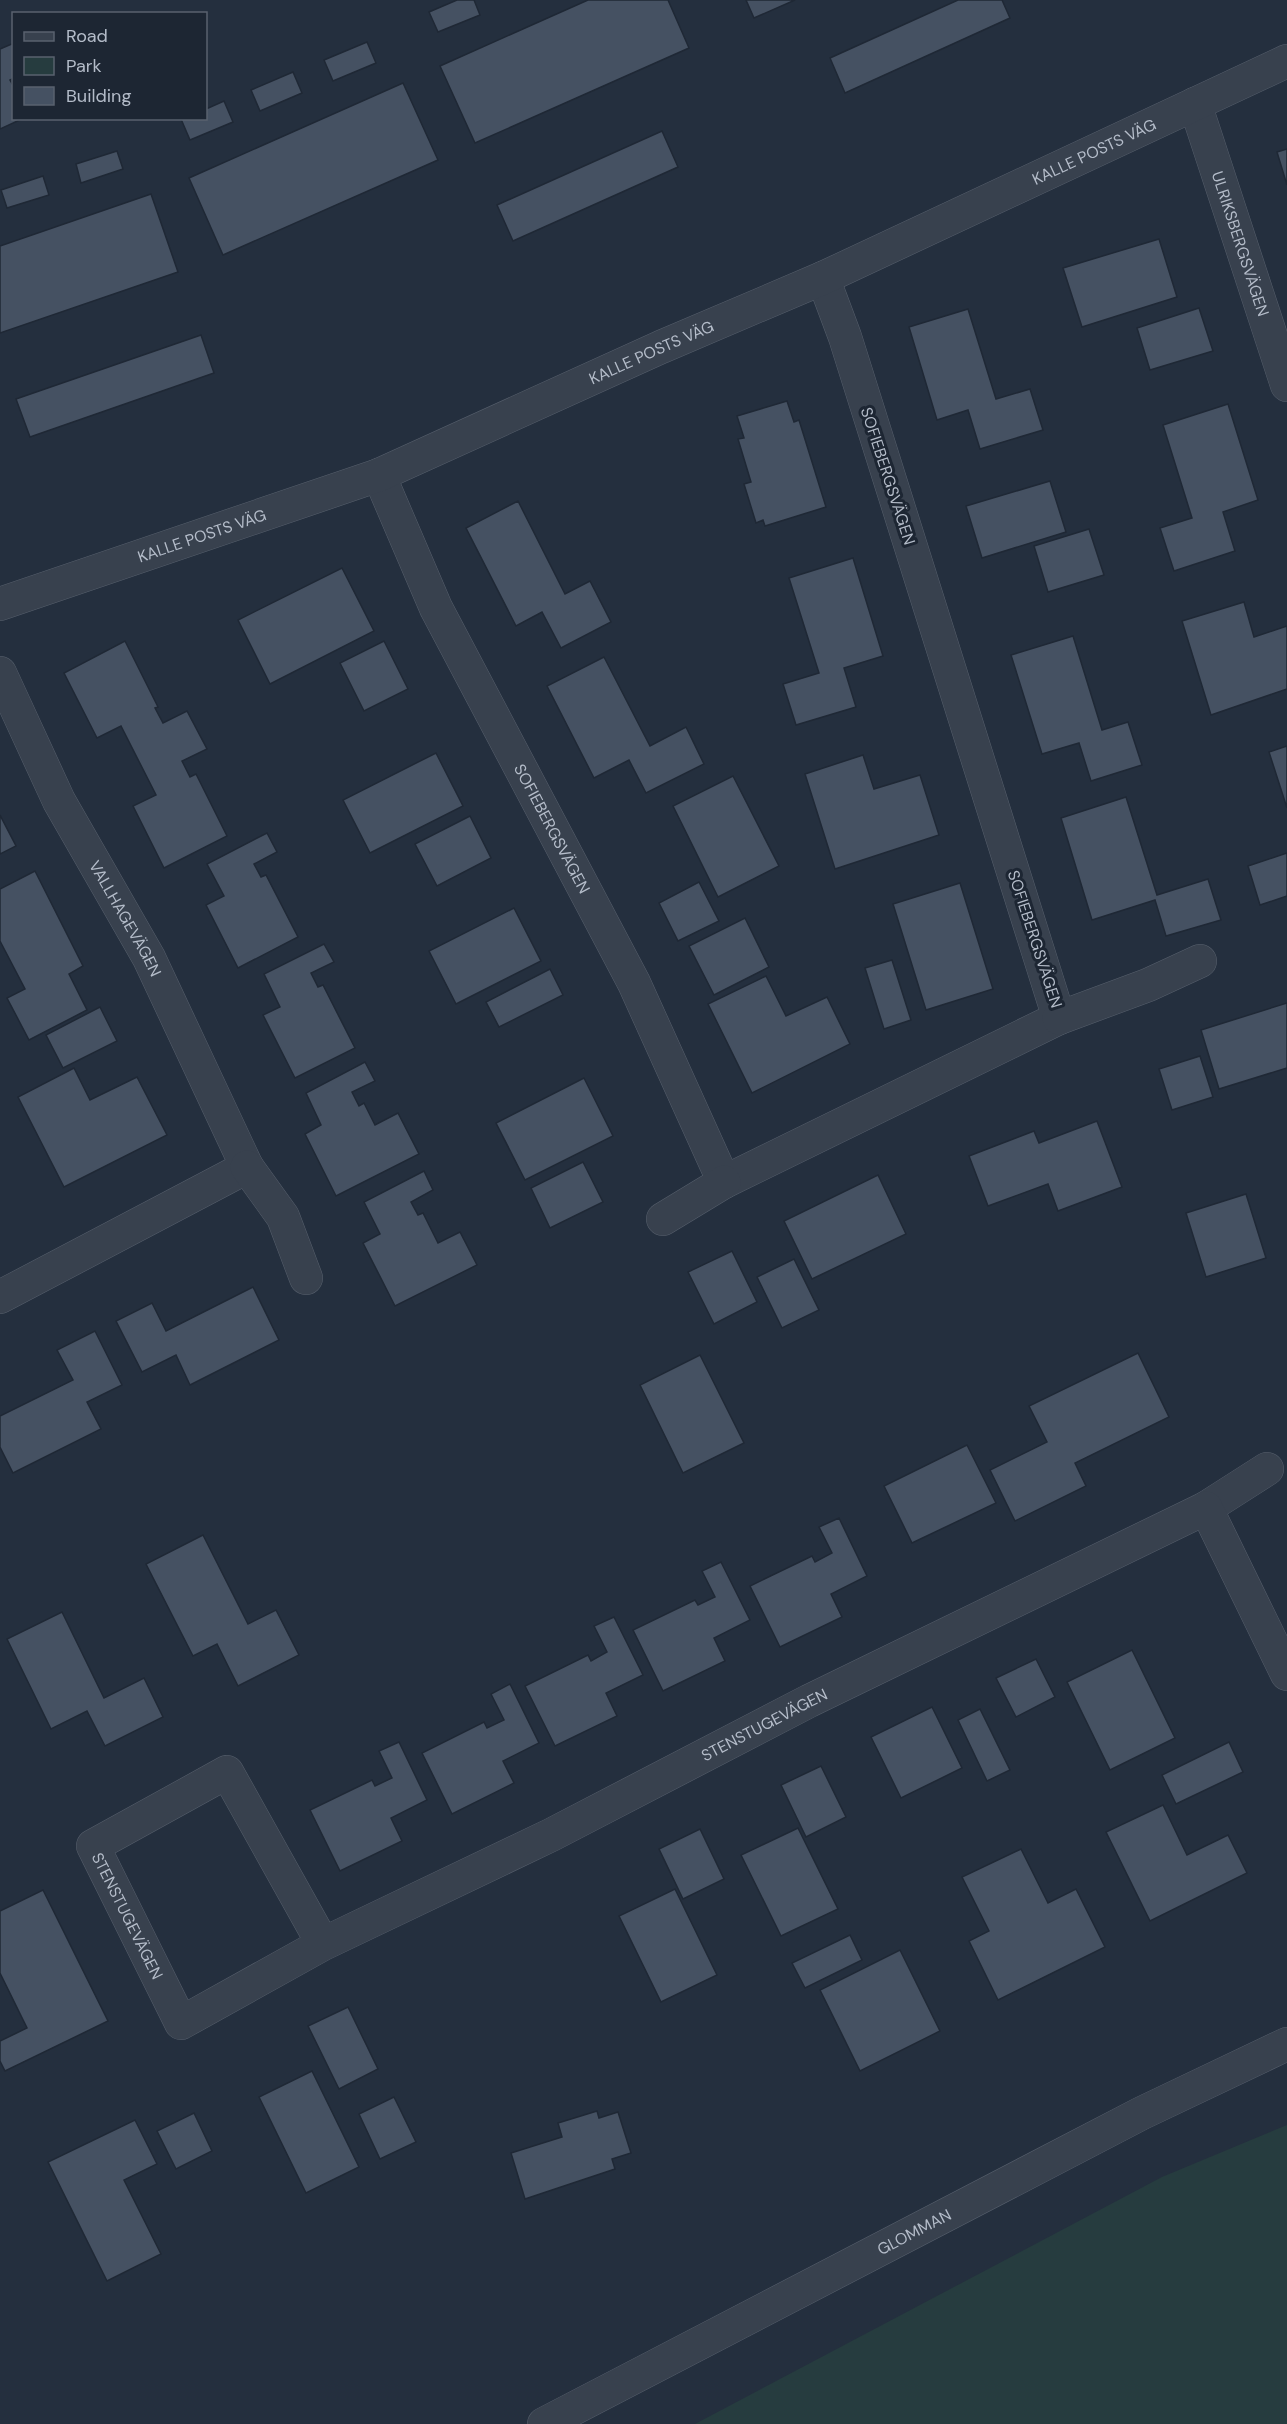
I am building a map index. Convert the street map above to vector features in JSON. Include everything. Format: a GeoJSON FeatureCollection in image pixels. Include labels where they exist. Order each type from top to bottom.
{"type":"FeatureCollection","features":[{"type":"Feature","properties":{"kind":"street","name":"KALLE POSTS VÄG"},"geometry":{"type":"LineString","coordinates":[[0,604],[379,475],[661,347],[823,278],[1287,61]]}},
{"type":"Feature","properties":{"kind":"street","name":"ULRIKSBERGSVÄGEN"},"geometry":{"type":"LineString","coordinates":[[1195,104],[1287,385]]}},
{"type":"Feature","properties":{"kind":"street","name":"SOFIEBERGSVÄGEN"},"geometry":{"type":"LineString","coordinates":[[823,278],[845,337],[1059,1018]]}},
{"type":"Feature","properties":{"kind":"street","name":"SOFIEBERGSVÄGEN"},"geometry":{"type":"LineString","coordinates":[[379,475],[436,608],[634,983],[724,1182]]}},
{"type":"Feature","properties":{"kind":"street","name":"VALLHAGEVÄGEN"},"geometry":{"type":"LineString","coordinates":[[0,673],[60,801],[149,958],[247,1167],[283,1217],[306,1278]]}},
{"type":"Feature","properties":{"kind":"street","name":"SOFIEBERGSVÄGEN"},"geometry":{"type":"LineString","coordinates":[[663,1218],[724,1182],[1059,1018],[1148,985],[1200,961]]}},
{"type":"Feature","properties":{"kind":"street"},"geometry":{"type":"LineString","coordinates":[[0,1297],[247,1167]]}},
{"type":"Feature","properties":{"kind":"street","name":"STENSTUGEVÄGEN"},"geometry":{"type":"LineString","coordinates":[[323,1944],[227,1772],[93,1846],[181,2023],[323,1944],[551,1835],[809,1701],[1206,1508],[1268,1469]]}},
{"type":"Feature","properties":{"kind":"street"},"geometry":{"type":"LineString","coordinates":[[1206,1508],[1287,1674]]}},
{"type":"Feature","properties":{"kind":"street","name":"GLOMMAN"},"geometry":{"type":"LineString","coordinates":[[544,2424],[1142,2113],[1287,2044]]}},
{"type":"Feature","properties":{"kind":"green space"},"geometry":{"type":"Polygon","coordinates":[[[1287,2125],[1287,2424],[695,2424],[1162,2177],[1287,2125]]]}},
{"type":"Feature","properties":{"kind":"building"},"geometry":{"type":"Polygon","coordinates":[[[457,0],[474,0],[480,15],[438,32],[429,12],[457,0]]]}},
{"type":"Feature","properties":{"kind":"building"},"geometry":{"type":"Polygon","coordinates":[[[588,0],[668,0],[689,48],[475,143],[440,66],[588,0]]]}},
{"type":"Feature","properties":{"kind":"building"},"geometry":{"type":"Polygon","coordinates":[[[746,0],[795,0],[754,18],[746,0]]]}},
{"type":"Feature","properties":{"kind":"building"},"geometry":{"type":"Polygon","coordinates":[[[958,0],[1002,0],[1010,18],[845,93],[830,58],[958,0]]]}},
{"type":"Feature","properties":{"kind":"building"},"geometry":{"type":"Polygon","coordinates":[[[367,42],[376,63],[333,81],[324,60],[367,42]]]}},
{"type":"Feature","properties":{"kind":"building"},"geometry":{"type":"Polygon","coordinates":[[[12,44],[12,79],[10,80],[12,84],[12,120],[20,120],[0,129],[0,49],[12,44]]]}},
{"type":"Feature","properties":{"kind":"building"},"geometry":{"type":"Polygon","coordinates":[[[293,72],[302,93],[260,111],[251,90],[293,72]]]}},
{"type":"Feature","properties":{"kind":"building"},"geometry":{"type":"Polygon","coordinates":[[[403,83],[438,160],[223,255],[189,178],[403,83]]]}},
{"type":"Feature","properties":{"kind":"building"},"geometry":{"type":"Polygon","coordinates":[[[224,101],[233,122],[190,140],[181,120],[207,120],[207,109],[224,101]]]}},
{"type":"Feature","properties":{"kind":"building"},"geometry":{"type":"Polygon","coordinates":[[[662,131],[678,167],[513,241],[497,205],[662,131]]]}},
{"type":"Feature","properties":{"kind":"building"},"geometry":{"type":"Polygon","coordinates":[[[1287,149],[1287,185],[1277,152],[1287,149]]]}},
{"type":"Feature","properties":{"kind":"building"},"geometry":{"type":"Polygon","coordinates":[[[117,151],[123,169],[81,183],[76,164],[117,151]]]}},
{"type":"Feature","properties":{"kind":"building"},"geometry":{"type":"Polygon","coordinates":[[[43,176],[49,195],[7,208],[1,190],[43,176]]]}},
{"type":"Feature","properties":{"kind":"building"},"geometry":{"type":"Polygon","coordinates":[[[151,194],[178,272],[0,333],[0,246],[151,194]]]}},
{"type":"Feature","properties":{"kind":"building"},"geometry":{"type":"Polygon","coordinates":[[[1159,239],[1177,297],[1082,327],[1063,268],[1159,239]]]}},
{"type":"Feature","properties":{"kind":"building"},"geometry":{"type":"Polygon","coordinates":[[[1199,308],[1213,351],[1150,370],[1137,328],[1199,308]]]}},
{"type":"Feature","properties":{"kind":"building"},"geometry":{"type":"Polygon","coordinates":[[[968,309],[996,399],[1030,389],[1043,430],[980,449],[968,410],[937,420],[909,327],[968,309]]]}},
{"type":"Feature","properties":{"kind":"building"},"geometry":{"type":"Polygon","coordinates":[[[201,335],[214,373],[30,437],[16,399],[201,335]]]}},
{"type":"Feature","properties":{"kind":"building"},"geometry":{"type":"Polygon","coordinates":[[[787,401],[794,422],[799,420],[826,507],[765,526],[763,520],[756,523],[744,484],[751,482],[738,439],[744,438],[737,416],[787,401]]]}},
{"type":"Feature","properties":{"kind":"building"},"geometry":{"type":"Polygon","coordinates":[[[1228,404],[1258,500],[1223,512],[1235,551],[1174,571],[1160,528],[1192,518],[1163,425],[1228,404]]]}},
{"type":"Feature","properties":{"kind":"building"},"geometry":{"type":"Polygon","coordinates":[[[1050,481],[1066,532],[982,558],[966,506],[1050,481]]]}},
{"type":"Feature","properties":{"kind":"building"},"geometry":{"type":"Polygon","coordinates":[[[518,501],[565,594],[590,581],[611,622],[561,648],[542,612],[516,626],[466,528],[518,501]]]}},
{"type":"Feature","properties":{"kind":"building"},"geometry":{"type":"Polygon","coordinates":[[[1089,529],[1104,575],[1048,592],[1034,546],[1089,529]]]}},
{"type":"Feature","properties":{"kind":"building"},"geometry":{"type":"Polygon","coordinates":[[[853,558],[883,656],[844,668],[856,707],[796,725],[783,684],[819,673],[789,578],[853,558]]]}},
{"type":"Feature","properties":{"kind":"building"},"geometry":{"type":"Polygon","coordinates":[[[342,568],[374,631],[270,684],[238,620],[342,568]]]}},
{"type":"Feature","properties":{"kind":"building"},"geometry":{"type":"Polygon","coordinates":[[[1244,602],[1254,637],[1287,626],[1287,689],[1211,715],[1182,621],[1244,602]]]}},
{"type":"Feature","properties":{"kind":"building"},"geometry":{"type":"Polygon","coordinates":[[[1073,636],[1102,730],[1128,722],[1142,765],[1091,781],[1079,743],[1042,754],[1011,655],[1073,636]]]}},
{"type":"Feature","properties":{"kind":"building"},"geometry":{"type":"Polygon","coordinates":[[[125,641],[158,707],[155,708],[163,723],[187,711],[207,749],[182,761],[190,777],[196,774],[227,836],[164,868],[133,806],[156,795],[121,726],[97,738],[64,673],[125,641]]]}},
{"type":"Feature","properties":{"kind":"building"},"geometry":{"type":"Polygon","coordinates":[[[384,641],[408,689],[364,711],[340,663],[384,641]]]}},
{"type":"Feature","properties":{"kind":"building"},"geometry":{"type":"Polygon","coordinates":[[[604,657],[650,746],[686,727],[704,764],[646,793],[629,760],[594,778],[547,686],[604,657]]]}},
{"type":"Feature","properties":{"kind":"building"},"geometry":{"type":"Polygon","coordinates":[[[1287,746],[1287,808],[1269,752],[1287,746]]]}},
{"type":"Feature","properties":{"kind":"building"},"geometry":{"type":"Polygon","coordinates":[[[436,753],[463,806],[370,853],[343,800],[436,753]]]}},
{"type":"Feature","properties":{"kind":"building"},"geometry":{"type":"Polygon","coordinates":[[[863,755],[874,789],[920,775],[939,835],[835,869],[805,774],[863,755]]]}},
{"type":"Feature","properties":{"kind":"building"},"geometry":{"type":"Polygon","coordinates":[[[733,776],[779,866],[718,897],[673,806],[733,776]]]}},
{"type":"Feature","properties":{"kind":"building"},"geometry":{"type":"Polygon","coordinates":[[[1126,797],[1157,895],[1208,879],[1221,920],[1166,936],[1155,900],[1092,920],[1061,818],[1126,797]]]}},
{"type":"Feature","properties":{"kind":"building"},"geometry":{"type":"Polygon","coordinates":[[[0,815],[16,846],[0,854],[0,815]]]}},
{"type":"Feature","properties":{"kind":"building"},"geometry":{"type":"Polygon","coordinates":[[[470,816],[491,858],[437,886],[415,844],[470,816]]]}},
{"type":"Feature","properties":{"kind":"building"},"geometry":{"type":"Polygon","coordinates":[[[267,833],[277,852],[254,864],[261,877],[266,875],[298,937],[238,968],[206,905],[224,896],[207,864],[267,833]]]}},
{"type":"Feature","properties":{"kind":"building"},"geometry":{"type":"Polygon","coordinates":[[[1287,853],[1287,896],[1260,905],[1248,866],[1287,853]]]}},
{"type":"Feature","properties":{"kind":"building"},"geometry":{"type":"Polygon","coordinates":[[[35,871],[83,966],[69,974],[87,1010],[29,1040],[7,998],[25,989],[0,941],[0,889],[35,871]]]}},
{"type":"Feature","properties":{"kind":"building"},"geometry":{"type":"Polygon","coordinates":[[[699,882],[719,921],[678,941],[659,903],[699,882]]]}},
{"type":"Feature","properties":{"kind":"building"},"geometry":{"type":"Polygon","coordinates":[[[960,883],[993,989],[926,1010],[893,904],[960,883]]]}},
{"type":"Feature","properties":{"kind":"building"},"geometry":{"type":"Polygon","coordinates":[[[514,908],[541,961],[456,1004],[429,951],[514,908]]]}},
{"type":"Feature","properties":{"kind":"building"},"geometry":{"type":"Polygon","coordinates":[[[745,918],[769,967],[714,995],[689,946],[745,918]]]}},
{"type":"Feature","properties":{"kind":"building"},"geometry":{"type":"Polygon","coordinates":[[[324,944],[334,962],[311,973],[318,987],[323,985],[355,1048],[295,1078],[263,1015],[280,1007],[264,974],[324,944]]]}},
{"type":"Feature","properties":{"kind":"building"},"geometry":{"type":"Polygon","coordinates":[[[892,960],[911,1020],[884,1029],[865,968],[892,960]]]}},
{"type":"Feature","properties":{"kind":"building"},"geometry":{"type":"Polygon","coordinates":[[[550,969],[563,995],[499,1027],[486,1002],[550,969]]]}},
{"type":"Feature","properties":{"kind":"building"},"geometry":{"type":"Polygon","coordinates":[[[766,976],[786,1016],[827,997],[850,1044],[752,1093],[708,1004],[766,976]]]}},
{"type":"Feature","properties":{"kind":"building"},"geometry":{"type":"Polygon","coordinates":[[[1287,1003],[1287,1068],[1219,1089],[1201,1030],[1287,1003]]]}},
{"type":"Feature","properties":{"kind":"building"},"geometry":{"type":"Polygon","coordinates":[[[100,1007],[117,1041],[63,1068],[46,1035],[100,1007]]]}},
{"type":"Feature","properties":{"kind":"building"},"geometry":{"type":"Polygon","coordinates":[[[1200,1056],[1213,1097],[1172,1110],[1159,1069],[1200,1056]]]}},
{"type":"Feature","properties":{"kind":"building"},"geometry":{"type":"Polygon","coordinates":[[[365,1062],[375,1081],[352,1092],[359,1106],[364,1103],[375,1125],[398,1113],[419,1154],[336,1196],[305,1134],[321,1125],[306,1093],[365,1062]]]}},
{"type":"Feature","properties":{"kind":"building"},"geometry":{"type":"Polygon","coordinates":[[[74,1068],[90,1100],[137,1077],[167,1135],[64,1187],[18,1097],[74,1068]]]}},
{"type":"Feature","properties":{"kind":"building"},"geometry":{"type":"Polygon","coordinates":[[[584,1078],[613,1136],[525,1180],[496,1123],[584,1078]]]}},
{"type":"Feature","properties":{"kind":"building"},"geometry":{"type":"Polygon","coordinates":[[[1097,1121],[1122,1187],[1058,1211],[1048,1184],[988,1206],[969,1156],[1034,1131],[1039,1143],[1097,1121]]]}},
{"type":"Feature","properties":{"kind":"building"},"geometry":{"type":"Polygon","coordinates":[[[583,1162],[603,1202],[550,1228],[531,1188],[583,1162]]]}},
{"type":"Feature","properties":{"kind":"building"},"geometry":{"type":"Polygon","coordinates":[[[424,1171],[433,1190],[411,1202],[418,1215],[423,1213],[438,1243],[460,1232],[477,1265],[395,1306],[363,1243],[380,1234],[364,1202],[424,1171]]]}},
{"type":"Feature","properties":{"kind":"building"},"geometry":{"type":"Polygon","coordinates":[[[878,1175],[906,1234],[812,1279],[784,1221],[878,1175]]]}},
{"type":"Feature","properties":{"kind":"building"},"geometry":{"type":"Polygon","coordinates":[[[1246,1194],[1266,1258],[1206,1277],[1186,1213],[1246,1194]]]}},
{"type":"Feature","properties":{"kind":"building"},"geometry":{"type":"Polygon","coordinates":[[[732,1251],[757,1302],[714,1324],[688,1272],[732,1251]]]}},
{"type":"Feature","properties":{"kind":"building"},"geometry":{"type":"Polygon","coordinates":[[[794,1259],[819,1310],[782,1328],[757,1277],[794,1259]]]}},
{"type":"Feature","properties":{"kind":"building"},"geometry":{"type":"Polygon","coordinates":[[[253,1287],[279,1340],[190,1385],[176,1355],[142,1372],[116,1321],[152,1303],[166,1331],[253,1287]]]}},
{"type":"Feature","properties":{"kind":"building"},"geometry":{"type":"Polygon","coordinates":[[[95,1331],[122,1385],[87,1402],[101,1429],[13,1473],[0,1447],[0,1416],[73,1380],[57,1350],[95,1331]]]}},
{"type":"Feature","properties":{"kind":"building"},"geometry":{"type":"Polygon","coordinates":[[[1138,1353],[1169,1417],[1075,1463],[1086,1486],[1015,1521],[990,1470],[1047,1442],[1029,1406],[1138,1353]]]}},
{"type":"Feature","properties":{"kind":"building"},"geometry":{"type":"Polygon","coordinates":[[[700,1355],[744,1443],[683,1473],[640,1385],[700,1355]]]}},
{"type":"Feature","properties":{"kind":"building"},"geometry":{"type":"Polygon","coordinates":[[[967,1445],[996,1503],[912,1543],[884,1486],[967,1445]]]}},
{"type":"Feature","properties":{"kind":"building"},"geometry":{"type":"Polygon","coordinates":[[[839,1518],[867,1576],[831,1594],[842,1617],[780,1647],[750,1586],[812,1556],[815,1562],[832,1553],[819,1527],[839,1518]]]}},
{"type":"Feature","properties":{"kind":"building"},"geometry":{"type":"Polygon","coordinates":[[[203,1535],[248,1624],[276,1610],[299,1655],[238,1686],[217,1644],[193,1656],[146,1564],[203,1535]]]}},
{"type":"Feature","properties":{"kind":"building"},"geometry":{"type":"Polygon","coordinates":[[[721,1562],[750,1620],[714,1638],[725,1661],[663,1691],[633,1630],[695,1600],[698,1605],[715,1597],[702,1571],[721,1562]]]}},
{"type":"Feature","properties":{"kind":"building"},"geometry":{"type":"Polygon","coordinates":[[[62,1612],[104,1698],[144,1678],[163,1717],[105,1746],[87,1711],[51,1729],[7,1639],[62,1612]]]}},
{"type":"Feature","properties":{"kind":"building"},"geometry":{"type":"Polygon","coordinates":[[[614,1617],[643,1675],[606,1693],[617,1716],[555,1746],[525,1686],[588,1655],[591,1661],[607,1652],[594,1626],[614,1617]]]}},
{"type":"Feature","properties":{"kind":"building"},"geometry":{"type":"Polygon","coordinates":[[[1132,1650],[1175,1738],[1110,1770],[1067,1682],[1132,1650]]]}},
{"type":"Feature","properties":{"kind":"building"},"geometry":{"type":"Polygon","coordinates":[[[1036,1659],[1055,1697],[1016,1717],[996,1678],[1036,1659]]]}},
{"type":"Feature","properties":{"kind":"building"},"geometry":{"type":"Polygon","coordinates":[[[510,1684],[539,1743],[503,1761],[514,1783],[452,1814],[422,1753],[484,1722],[487,1728],[504,1720],[491,1694],[510,1684]]]}},
{"type":"Feature","properties":{"kind":"building"},"geometry":{"type":"Polygon","coordinates":[[[932,1707],[962,1768],[901,1798],[871,1737],[932,1707]]]}},
{"type":"Feature","properties":{"kind":"building"},"geometry":{"type":"Polygon","coordinates":[[[980,1709],[1010,1770],[987,1781],[958,1720],[980,1709]]]}},
{"type":"Feature","properties":{"kind":"building"},"geometry":{"type":"Polygon","coordinates":[[[399,1742],[427,1800],[391,1818],[402,1841],[340,1871],[310,1810],[372,1780],[375,1786],[392,1778],[379,1751],[399,1742]]]}},
{"type":"Feature","properties":{"kind":"building"},"geometry":{"type":"Polygon","coordinates":[[[1229,1742],[1243,1772],[1176,1804],[1162,1775],[1229,1742]]]}},
{"type":"Feature","properties":{"kind":"building"},"geometry":{"type":"Polygon","coordinates":[[[821,1766],[846,1817],[806,1837],[781,1785],[821,1766]]]}},
{"type":"Feature","properties":{"kind":"building"},"geometry":{"type":"Polygon","coordinates":[[[1163,1805],[1187,1855],[1228,1835],[1247,1873],[1150,1921],[1106,1832],[1163,1805]]]}},
{"type":"Feature","properties":{"kind":"building"},"geometry":{"type":"Polygon","coordinates":[[[798,1828],[838,1909],[781,1936],[741,1855],[798,1828]]]}},
{"type":"Feature","properties":{"kind":"building"},"geometry":{"type":"Polygon","coordinates":[[[700,1829],[724,1879],[683,1899],[659,1849],[700,1829]]]}},
{"type":"Feature","properties":{"kind":"building"},"geometry":{"type":"Polygon","coordinates":[[[1021,1849],[1048,1903],[1076,1889],[1105,1947],[998,2000],[969,1941],[989,1931],[962,1877],[1021,1849]]]}},
{"type":"Feature","properties":{"kind":"building"},"geometry":{"type":"Polygon","coordinates":[[[675,1889],[717,1975],[661,2002],[619,1916],[675,1889]]]}},
{"type":"Feature","properties":{"kind":"building"},"geometry":{"type":"Polygon","coordinates":[[[43,1890],[108,2021],[5,2071],[0,2061],[0,2041],[27,2028],[0,1973],[0,1911],[43,1890]]]}},
{"type":"Feature","properties":{"kind":"building"},"geometry":{"type":"Polygon","coordinates":[[[850,1935],[862,1960],[805,1988],[792,1963],[850,1935]]]}},
{"type":"Feature","properties":{"kind":"building"},"geometry":{"type":"Polygon","coordinates":[[[900,1950],[940,2031],[860,2071],[820,1990],[900,1950]]]}},
{"type":"Feature","properties":{"kind":"building"},"geometry":{"type":"Polygon","coordinates":[[[348,2007],[378,2069],[339,2089],[308,2026],[348,2007]]]}},
{"type":"Feature","properties":{"kind":"building"},"geometry":{"type":"Polygon","coordinates":[[[312,2071],[359,2167],[306,2193],[259,2097],[312,2071]]]}},
{"type":"Feature","properties":{"kind":"building"},"geometry":{"type":"Polygon","coordinates":[[[394,2097],[416,2142],[380,2159],[359,2114],[394,2097]]]}},
{"type":"Feature","properties":{"kind":"building"},"geometry":{"type":"Polygon","coordinates":[[[597,2111],[599,2118],[618,2112],[631,2153],[612,2159],[615,2169],[525,2199],[511,2153],[562,2137],[558,2123],[597,2111]]]}},
{"type":"Feature","properties":{"kind":"building"},"geometry":{"type":"Polygon","coordinates":[[[194,2113],[212,2151],[176,2169],[157,2131],[194,2113]]]}},
{"type":"Feature","properties":{"kind":"building"},"geometry":{"type":"Polygon","coordinates":[[[135,2120],[157,2164],[124,2180],[161,2254],[107,2281],[48,2162],[135,2120]]]}}]}
